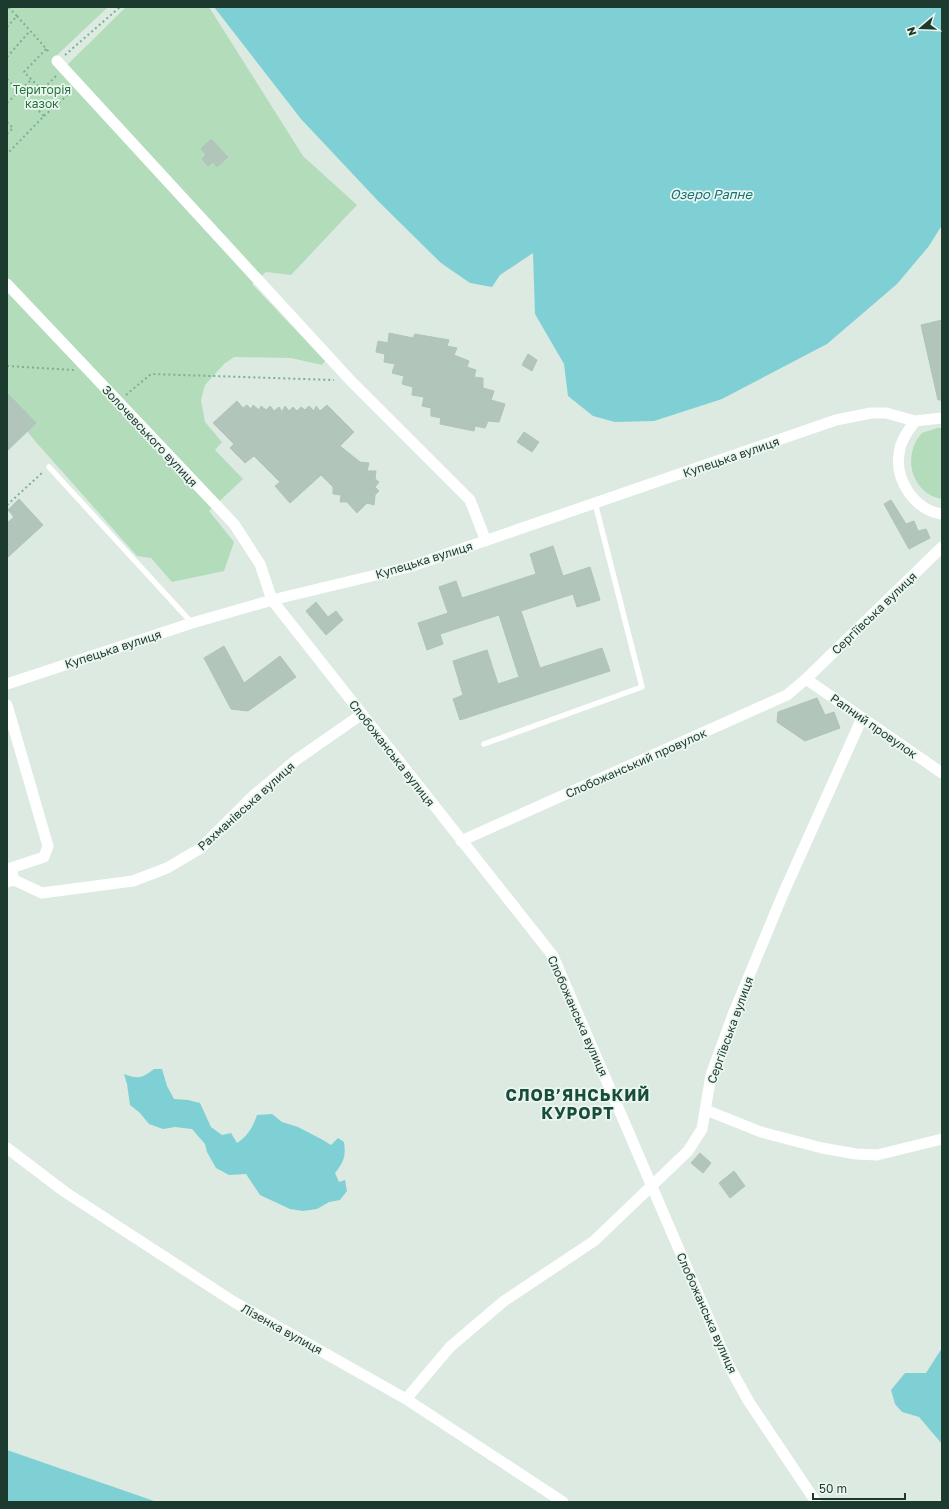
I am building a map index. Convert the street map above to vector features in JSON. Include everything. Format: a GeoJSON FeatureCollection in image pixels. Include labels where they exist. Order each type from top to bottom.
{"type":"FeatureCollection","features":[{"type":"Feature","properties":{"kind":"street"},"geometry":{"type":"LineString","coordinates":[[61,64],[351,381],[470,500],[486,541]]}},
{"type":"Feature","properties":{"kind":"street","name":"Золочевського вулиця"},"geometry":{"type":"LineString","coordinates":[[7,284],[234,524],[260,564],[272,600]]}},
{"type":"Feature","properties":{"kind":"street","name":"Купецька вулиця"},"geometry":{"type":"LineString","coordinates":[[7,684],[192,623],[272,600],[409,567],[836,420],[871,413],[886,413],[903,416],[915,421]]}},
{"type":"Feature","properties":{"kind":"street"},"geometry":{"type":"LineString","coordinates":[[942,418],[915,421],[904,436],[899,454],[900,473],[906,490],[919,504],[936,513],[942,514]]}},
{"type":"Feature","properties":{"kind":"street","name":"Сергіївська вулиця"},"geometry":{"type":"LineString","coordinates":[[806,679],[942,547]]}},
{"type":"Feature","properties":{"kind":"street","name":"Слобожанська вулиця"},"geometry":{"type":"LineString","coordinates":[[272,600],[553,956],[729,1366],[749,1402],[816,1502]]}},
{"type":"Feature","properties":{"kind":"street","name":"Рапний провулок"},"geometry":{"type":"LineString","coordinates":[[806,679],[942,773]]}},
{"type":"Feature","properties":{"kind":"street","name":"Слобожанський провулок"},"geometry":{"type":"LineString","coordinates":[[461,841],[787,695],[806,679]]}},
{"type":"Feature","properties":{"kind":"street"},"geometry":{"type":"LineString","coordinates":[[7,705],[48,846],[44,857],[11,868],[11,881]]}},
{"type":"Feature","properties":{"kind":"street","name":"Рахманівська вулиця"},"geometry":{"type":"LineString","coordinates":[[11,881],[42,893],[133,881],[167,868],[201,848],[259,791],[296,760],[362,714]]}},
{"type":"Feature","properties":{"kind":"street","name":"Сергіївська вулиця"},"geometry":{"type":"LineString","coordinates":[[406,1399],[450,1347],[504,1301],[594,1241],[688,1152],[702,1130],[711,1075],[734,1012],[783,894],[862,718]]}},
{"type":"Feature","properties":{"kind":"street"},"geometry":{"type":"LineString","coordinates":[[706,1110],[761,1132],[822,1148],[856,1154],[877,1155],[942,1139]]}},
{"type":"Feature","properties":{"kind":"street","name":"Лізенка вулиця"},"geometry":{"type":"LineString","coordinates":[[7,1148],[66,1192],[234,1302],[406,1399],[563,1502]]}},
{"type":"Feature","properties":{"kind":"lane"},"geometry":{"type":"LineString","coordinates":[[48,467],[192,623]]}},
{"type":"Feature","properties":{"kind":"lane"},"geometry":{"type":"LineString","coordinates":[[484,744],[642,687],[595,503]]}},
{"type":"Feature","properties":{"kind":"path"},"geometry":{"type":"LineString","coordinates":[[8,7],[61,64]]}},
{"type":"Feature","properties":{"kind":"path"},"geometry":{"type":"LineString","coordinates":[[46,49],[24,72],[42,90],[61,64],[120,7]]}},
{"type":"Feature","properties":{"kind":"path"},"geometry":{"type":"LineString","coordinates":[[7,26],[17,16]]}},
{"type":"Feature","properties":{"kind":"path"},"geometry":{"type":"LineString","coordinates":[[7,57],[30,32]]}},
{"type":"Feature","properties":{"kind":"path"},"geometry":{"type":"LineString","coordinates":[[7,79],[44,116]]}},
{"type":"Feature","properties":{"kind":"path"},"geometry":{"type":"LineString","coordinates":[[7,103],[31,80]]}},
{"type":"Feature","properties":{"kind":"path"},"geometry":{"type":"LineString","coordinates":[[7,154],[44,116],[79,84]]}},
{"type":"Feature","properties":{"kind":"path"},"geometry":{"type":"LineString","coordinates":[[7,122],[13,128],[7,134]]}},
{"type":"Feature","properties":{"kind":"path"},"geometry":{"type":"LineString","coordinates":[[7,366],[89,372]]}},
{"type":"Feature","properties":{"kind":"path"},"geometry":{"type":"LineString","coordinates":[[118,402],[151,374],[351,381]]}},
{"type":"Feature","properties":{"kind":"path"},"geometry":{"type":"LineString","coordinates":[[7,505],[48,467]]}},
{"type":"Feature","properties":{"kind":"green space","name":"Територія казок"},"geometry":{"type":"Polygon","coordinates":[[[7,7],[108,7],[55,57],[64,68],[126,7],[209,7],[303,156],[357,205],[291,275],[266,272],[252,284],[325,361],[322,365],[291,358],[234,357],[224,364],[205,385],[201,400],[205,422],[222,442],[215,450],[243,479],[209,511],[234,542],[224,571],[172,582],[151,558],[137,556],[35,441],[7,407],[7,7]]]}},
{"type":"Feature","properties":{"kind":"green space"},"geometry":{"type":"Polygon","coordinates":[[[937,428],[942,428],[942,499],[927,493],[921,487],[916,481],[911,466],[911,457],[914,445],[922,433],[937,428]]]}},
{"type":"Feature","properties":{"kind":"water","name":"Озеро Рапне"},"geometry":{"type":"Polygon","coordinates":[[[214,7],[942,7],[942,225],[929,246],[897,284],[827,344],[722,399],[654,421],[615,422],[593,416],[568,396],[564,364],[535,314],[533,253],[500,275],[492,287],[470,283],[441,263],[379,202],[301,119],[214,7]]]}},
{"type":"Feature","properties":{"kind":"water"},"geometry":{"type":"Polygon","coordinates":[[[154,1069],[162,1069],[167,1086],[174,1099],[200,1103],[211,1127],[222,1135],[231,1133],[237,1143],[250,1131],[257,1115],[272,1114],[282,1122],[298,1127],[331,1145],[338,1138],[344,1142],[345,1151],[342,1162],[335,1173],[339,1182],[345,1180],[347,1191],[340,1200],[329,1202],[317,1209],[303,1211],[290,1209],[260,1195],[246,1174],[229,1175],[216,1168],[207,1152],[205,1144],[192,1129],[175,1127],[163,1129],[149,1124],[140,1113],[130,1105],[124,1074],[139,1077],[146,1075],[154,1069]]]}},
{"type":"Feature","properties":{"kind":"water"},"geometry":{"type":"Polygon","coordinates":[[[942,1348],[942,1444],[919,1417],[902,1412],[895,1404],[891,1390],[905,1373],[926,1373],[942,1348]]]}},
{"type":"Feature","properties":{"kind":"water"},"geometry":{"type":"Polygon","coordinates":[[[7,1450],[157,1502],[7,1502],[7,1450]]]}},
{"type":"Feature","properties":{"kind":"building"},"geometry":{"type":"Polygon","coordinates":[[[211,139],[228,157],[217,167],[213,162],[208,166],[202,159],[206,155],[201,149],[211,139]]]}},
{"type":"Feature","properties":{"kind":"building"},"geometry":{"type":"Polygon","coordinates":[[[942,320],[942,400],[938,400],[921,325],[942,320]]]}},
{"type":"Feature","properties":{"kind":"building"},"geometry":{"type":"Polygon","coordinates":[[[389,333],[413,338],[415,334],[449,340],[447,346],[457,348],[454,355],[469,361],[467,367],[476,370],[474,377],[483,378],[483,388],[494,391],[491,400],[505,404],[499,422],[488,421],[485,428],[475,426],[474,431],[440,424],[441,418],[431,416],[431,408],[422,406],[424,397],[412,395],[413,387],[402,384],[404,376],[392,373],[395,364],[384,362],[385,354],[376,352],[378,341],[388,343],[389,333]]]}},
{"type":"Feature","properties":{"kind":"building"},"geometry":{"type":"Polygon","coordinates":[[[528,354],[537,360],[532,371],[522,365],[528,354]]]}},
{"type":"Feature","properties":{"kind":"building"},"geometry":{"type":"Polygon","coordinates":[[[7,393],[36,423],[7,451],[7,393]]]}},
{"type":"Feature","properties":{"kind":"building"},"geometry":{"type":"Polygon","coordinates":[[[237,401],[243,408],[247,405],[251,409],[253,405],[259,410],[261,406],[266,410],[270,406],[274,411],[279,407],[282,412],[285,406],[289,411],[293,407],[297,411],[301,407],[305,410],[309,406],[314,411],[316,406],[320,411],[327,405],[354,432],[340,446],[360,462],[369,463],[367,471],[376,471],[375,479],[379,482],[375,487],[379,491],[375,495],[374,505],[367,503],[357,513],[347,502],[340,502],[341,495],[333,494],[333,487],[321,475],[290,503],[275,486],[280,482],[254,456],[245,463],[230,448],[234,444],[213,423],[237,401]]]}},
{"type":"Feature","properties":{"kind":"building"},"geometry":{"type":"Polygon","coordinates":[[[524,432],[539,442],[532,452],[517,442],[524,432]]]}},
{"type":"Feature","properties":{"kind":"building"},"geometry":{"type":"Polygon","coordinates":[[[19,499],[43,525],[7,558],[7,523],[14,517],[8,510],[19,499]]]}},
{"type":"Feature","properties":{"kind":"building"},"geometry":{"type":"Polygon","coordinates":[[[891,500],[906,524],[914,521],[918,531],[926,529],[930,538],[909,549],[884,504],[891,500]]]}},
{"type":"Feature","properties":{"kind":"building"},"geometry":{"type":"Polygon","coordinates":[[[553,546],[563,576],[590,567],[600,600],[577,607],[573,594],[521,611],[540,668],[602,648],[610,671],[460,720],[453,699],[463,695],[453,661],[487,650],[498,684],[519,677],[499,615],[440,634],[443,644],[427,650],[418,623],[448,613],[439,587],[456,581],[462,598],[536,574],[530,554],[553,546]]]}},
{"type":"Feature","properties":{"kind":"building"},"geometry":{"type":"Polygon","coordinates":[[[316,602],[328,617],[336,611],[343,620],[326,635],[306,611],[316,602]]]}},
{"type":"Feature","properties":{"kind":"building"},"geometry":{"type":"Polygon","coordinates":[[[224,646],[244,683],[280,656],[296,677],[248,711],[231,709],[204,658],[224,646]]]}},
{"type":"Feature","properties":{"kind":"building"},"geometry":{"type":"Polygon","coordinates":[[[817,698],[825,715],[834,712],[840,728],[805,741],[777,722],[778,712],[817,698]]]}},
{"type":"Feature","properties":{"kind":"building"},"geometry":{"type":"Polygon","coordinates":[[[700,1153],[711,1163],[703,1173],[691,1163],[700,1153]]]}},
{"type":"Feature","properties":{"kind":"building"},"geometry":{"type":"Polygon","coordinates":[[[734,1171],[745,1186],[730,1198],[719,1183],[734,1171]]]}},
{"type":"Feature","properties":{"kind":"district","name":"СЛОВ’ЯНСЬКИЙ КУРОРТ"},"geometry":{"type":"Point","coordinates":[578,1104]}}]}
